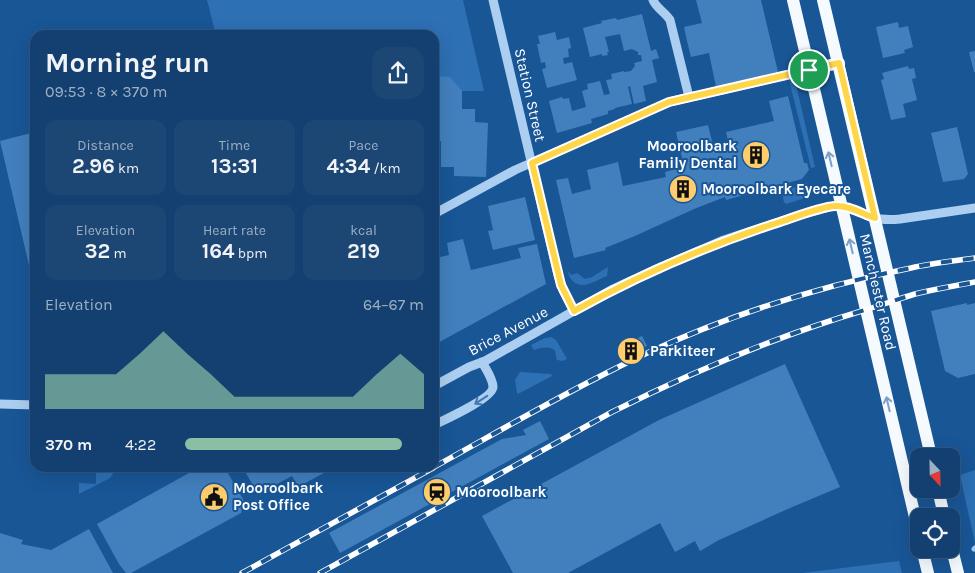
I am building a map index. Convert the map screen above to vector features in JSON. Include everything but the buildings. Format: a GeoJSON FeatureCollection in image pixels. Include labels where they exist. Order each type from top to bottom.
{"type":"FeatureCollection","features":[{"type":"Feature","properties":{"kind":"main road","name":"Manchester Road"},"geometry":{"type":"LineString","coordinates":[[793,0],[913,508]]}},
{"type":"Feature","properties":{"kind":"main road","name":"Manchester Road"},"geometry":{"type":"LineString","coordinates":[[824,0],[929,448]]}},
{"type":"Feature","properties":{"kind":"main road"},"geometry":{"type":"LineString","coordinates":[[809,70],[839,63]]}},
{"type":"Feature","properties":{"kind":"main road"},"geometry":{"type":"LineString","coordinates":[[924,558],[928,573]]}},
{"type":"Feature","properties":{"kind":"main road"},"geometry":{"type":"LineString","coordinates":[[954,558],[958,573]]}},
{"type":"Feature","properties":{"kind":"street","name":"Station Street"},"geometry":{"type":"LineString","coordinates":[[493,0],[561,285],[574,311]]}},
{"type":"Feature","properties":{"kind":"street"},"geometry":{"type":"LineString","coordinates":[[653,0],[670,20],[689,97]]}},
{"type":"Feature","properties":{"kind":"street"},"geometry":{"type":"LineString","coordinates":[[439,211],[515,170],[669,102],[809,70]]}},
{"type":"Feature","properties":{"kind":"street","name":"Brice Avenue"},"geometry":{"type":"LineString","coordinates":[[439,383],[482,362],[613,289],[724,240],[829,207],[842,206],[875,218],[889,220],[975,208]]}},
{"type":"Feature","properties":{"kind":"street"},"geometry":{"type":"LineString","coordinates":[[439,422],[475,404],[491,393],[492,382],[482,362]]}},
{"type":"Feature","properties":{"kind":"street"},"geometry":{"type":"LineString","coordinates":[[0,404],[30,405]]}},
{"type":"Feature","properties":{"kind":"shaded area"},"geometry":{"type":"Polygon","coordinates":[[[207,0],[463,0],[484,91],[439,91],[439,30],[215,30],[207,0]]]}},
{"type":"Feature","properties":{"kind":"shaded area"},"geometry":{"type":"Polygon","coordinates":[[[789,80],[795,80],[815,167],[811,168],[789,80]]]}},
{"type":"Feature","properties":{"kind":"shaded area"},"geometry":{"type":"Polygon","coordinates":[[[807,183],[805,198],[784,203],[785,189],[783,187],[787,186],[790,189],[807,183]]]}},
{"type":"Feature","properties":{"kind":"shaded area"},"geometry":{"type":"Polygon","coordinates":[[[608,267],[607,276],[585,285],[576,283],[568,273],[571,275],[577,273],[585,279],[608,267]]]}},
{"type":"Feature","properties":{"kind":"shaded area"},"geometry":{"type":"Polygon","coordinates":[[[551,337],[556,340],[567,359],[557,360],[553,349],[539,348],[534,350],[531,345],[551,337]]]}},
{"type":"Feature","properties":{"kind":"shaded area"},"geometry":{"type":"Polygon","coordinates":[[[520,372],[551,374],[552,376],[518,394],[515,380],[520,372]]]}},
{"type":"Feature","properties":{"kind":"shaded area"},"geometry":{"type":"Polygon","coordinates":[[[975,470],[975,543],[960,475],[975,470]]]}},
{"type":"Feature","properties":{"kind":"shaded area"},"geometry":{"type":"Polygon","coordinates":[[[96,472],[112,472],[113,474],[110,478],[79,494],[79,483],[96,484],[96,472]]]}},
{"type":"Feature","properties":{"kind":"shaded area"},"geometry":{"type":"Polygon","coordinates":[[[899,561],[902,573],[802,573],[899,561]]]}},
{"type":"Feature","properties":{"kind":"railway"},"geometry":{"type":"LineString","coordinates":[[439,464],[538,409],[645,354],[742,314],[809,293],[877,275],[935,263],[975,258]]}},
{"type":"Feature","properties":{"kind":"railway"},"geometry":{"type":"LineString","coordinates":[[320,573],[612,412],[674,382],[736,355],[832,320],[915,294],[975,282]]}},
{"type":"Feature","properties":{"kind":"railway"},"geometry":{"type":"LineString","coordinates":[[242,573],[426,472]]}},
{"type":"Feature","properties":{"kind":"place","name":"Mooroolbark Family Dental"},"geometry":{"type":"Point","coordinates":[756,155]}},
{"type":"Feature","properties":{"kind":"place","name":"Mooroolbark Eyecare"},"geometry":{"type":"Point","coordinates":[683,189]}},
{"type":"Feature","properties":{"kind":"place","name":"Parkiteer"},"geometry":{"type":"Point","coordinates":[631,351]}},
{"type":"Feature","properties":{"kind":"place","name":"Mooroolbark"},"geometry":{"type":"Point","coordinates":[437,492]}},
{"type":"Feature","properties":{"kind":"place","name":"Mooroolbark Post Office"},"geometry":{"type":"Point","coordinates":[214,497]}},
{"type":"Feature","properties":{"kind":"route"},"geometry":{"type":"LineString","coordinates":[[839,63],[875,218],[842,206],[829,207],[797,216],[746,232],[697,251],[613,289],[574,311],[558,275],[532,163],[669,102],[809,70],[839,63]]}}]}
